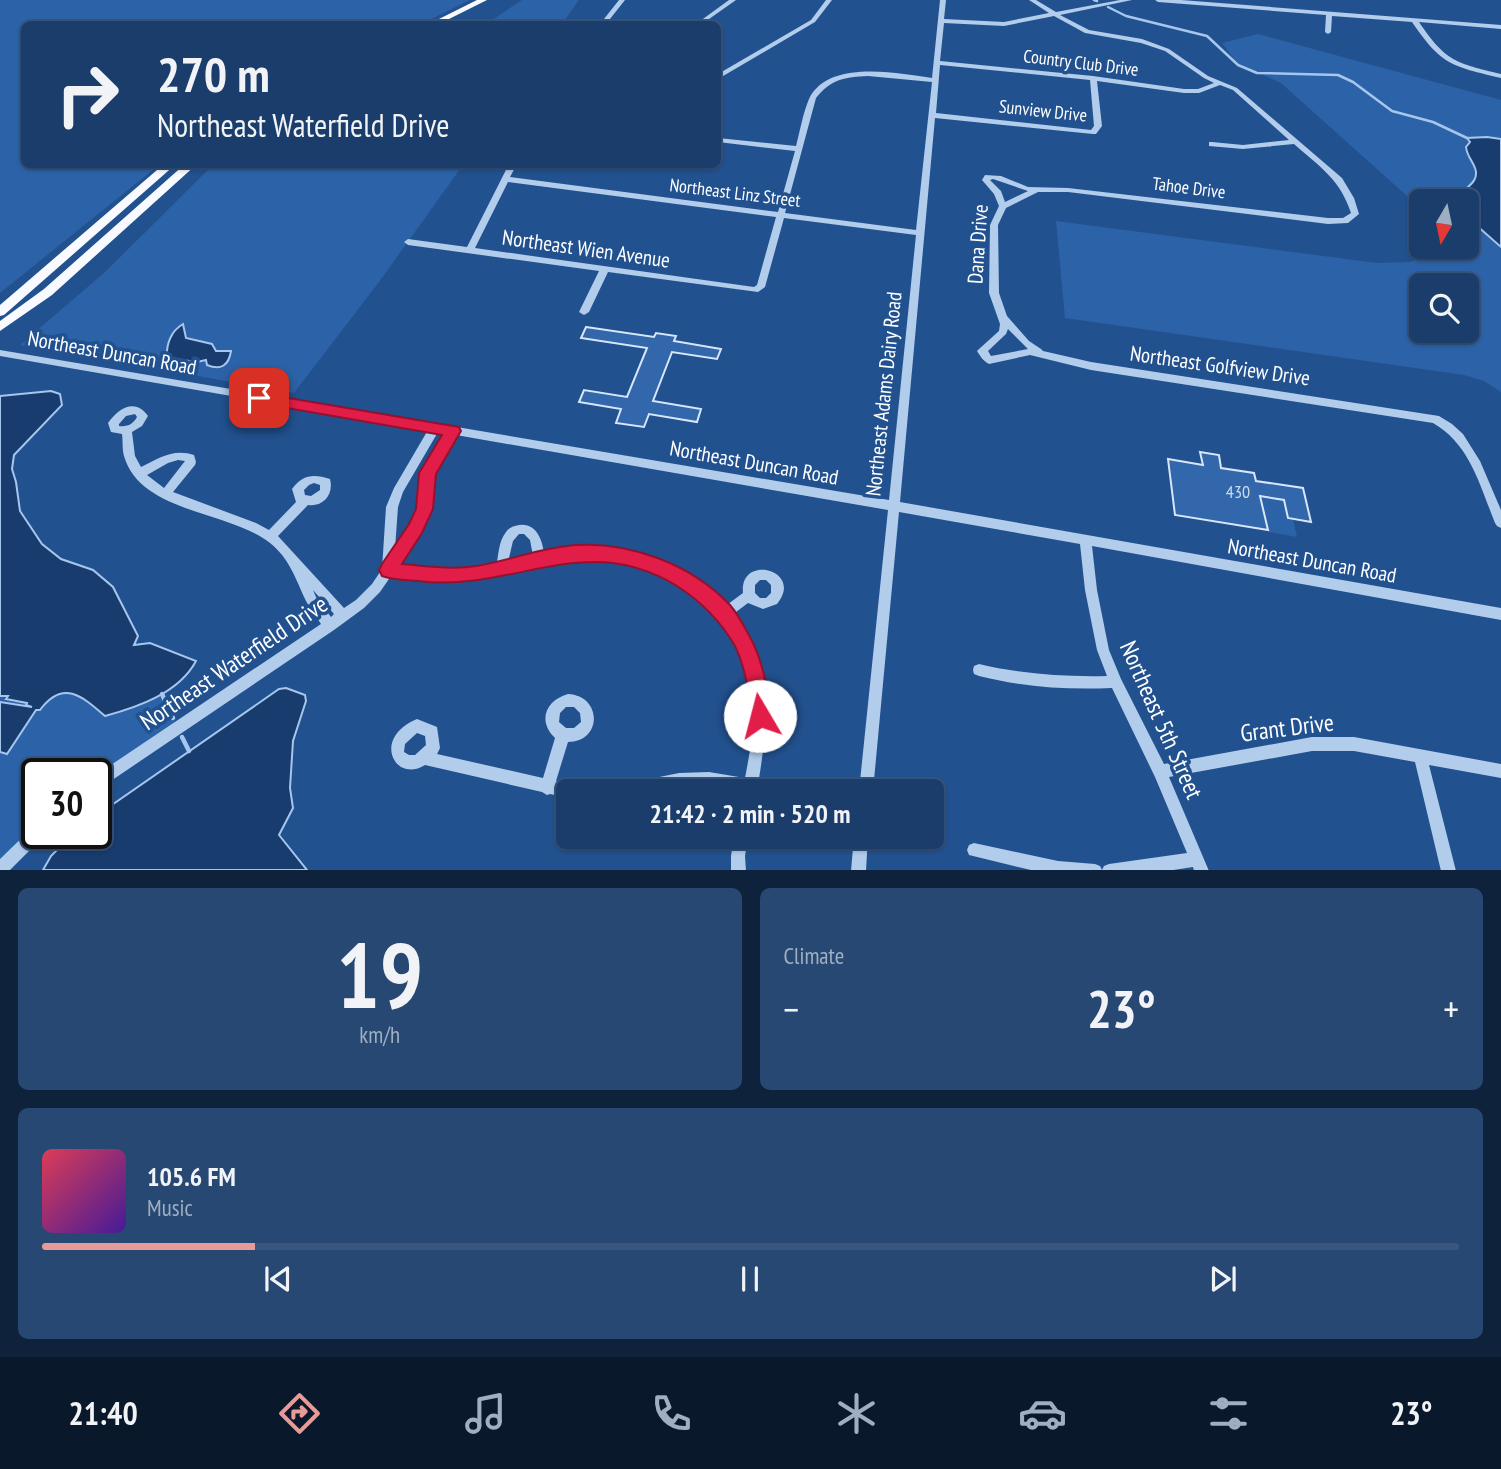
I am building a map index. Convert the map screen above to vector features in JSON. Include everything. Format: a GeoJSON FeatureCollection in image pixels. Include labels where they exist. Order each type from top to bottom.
{"type":"FeatureCollection","features":[{"type":"Feature","properties":{"kind":"main road"},"geometry":{"type":"LineString","coordinates":[[439,21],[483,0]]}},
{"type":"Feature","properties":{"kind":"main road"},"geometry":{"type":"LineString","coordinates":[[460,21],[497,0]]}},
{"type":"Feature","properties":{"kind":"main road"},"geometry":{"type":"LineString","coordinates":[[0,312],[167,168]]}},
{"type":"Feature","properties":{"kind":"main road"},"geometry":{"type":"LineString","coordinates":[[0,327],[48,292],[188,168]]}},
{"type":"Feature","properties":{"kind":"street"},"geometry":{"type":"LineString","coordinates":[[605,21],[622,0]]}},
{"type":"Feature","properties":{"kind":"street"},"geometry":{"type":"LineString","coordinates":[[703,21],[733,0]]}},
{"type":"Feature","properties":{"kind":"street"},"geometry":{"type":"LineString","coordinates":[[721,75],[813,21],[829,0]]}},
{"type":"Feature","properties":{"kind":"street","name":"Northeast Adams Dairy Road"},"geometry":{"type":"LineString","coordinates":[[867,779],[943,0]]}},
{"type":"Feature","properties":{"kind":"street"},"geometry":{"type":"LineString","coordinates":[[1032,0],[1087,32],[1142,41],[1167,50],[1248,98],[1296,142]]}},
{"type":"Feature","properties":{"kind":"street"},"geometry":{"type":"LineString","coordinates":[[941,21],[1004,24],[1129,0]]}},
{"type":"Feature","properties":{"kind":"street"},"geometry":{"type":"LineString","coordinates":[[1158,0],[1501,27]]}},
{"type":"Feature","properties":{"kind":"street"},"geometry":{"type":"LineString","coordinates":[[1201,4],[1204,16]]}},
{"type":"Feature","properties":{"kind":"street"},"geometry":{"type":"LineString","coordinates":[[1328,32],[1329,13]]}},
{"type":"Feature","properties":{"kind":"street"},"geometry":{"type":"LineString","coordinates":[[1414,20],[1441,57],[1460,66],[1501,76]]}},
{"type":"Feature","properties":{"kind":"street","name":"Country Club Drive"},"geometry":{"type":"LineString","coordinates":[[937,63],[1093,78],[1184,91],[1199,91],[1219,83]]}},
{"type":"Feature","properties":{"kind":"street"},"geometry":{"type":"LineString","coordinates":[[781,215],[815,94],[835,80],[877,74],[935,80]]}},
{"type":"Feature","properties":{"kind":"street","name":"Sunview Drive"},"geometry":{"type":"LineString","coordinates":[[932,115],[1093,132],[1098,126],[1093,78]]}},
{"type":"Feature","properties":{"kind":"street"},"geometry":{"type":"LineString","coordinates":[[721,140],[799,149]]}},
{"type":"Feature","properties":{"kind":"street"},"geometry":{"type":"LineString","coordinates":[[1212,144],[1251,147],[1296,142]]}},
{"type":"Feature","properties":{"kind":"street","name":"Tahoe Drive"},"geometry":{"type":"LineString","coordinates":[[987,182],[988,177],[994,176],[1013,185],[1036,190],[1068,190],[1337,222],[1351,219],[1355,214],[1350,198],[1339,180],[1296,142]]}},
{"type":"Feature","properties":{"kind":"street"},"geometry":{"type":"LineString","coordinates":[[469,251],[511,168]]}},
{"type":"Feature","properties":{"kind":"street","name":"Northeast Linz Street"},"geometry":{"type":"LineString","coordinates":[[504,179],[920,233]]}},
{"type":"Feature","properties":{"kind":"street","name":"Dana Drive"},"geometry":{"type":"LineString","coordinates":[[987,182],[1002,200],[1003,206],[994,233],[994,293],[1002,313],[1026,343],[1044,355]]}},
{"type":"Feature","properties":{"kind":"street","name":"Tahoe Drive"},"geometry":{"type":"LineString","coordinates":[[1003,206],[1036,190]]}},
{"type":"Feature","properties":{"kind":"street","name":"Northeast Wien Avenue"},"geometry":{"type":"LineString","coordinates":[[408,243],[755,292],[761,287],[781,215]]}},
{"type":"Feature","properties":{"kind":"street"},"geometry":{"type":"LineString","coordinates":[[584,312],[605,269]]}},
{"type":"Feature","properties":{"kind":"street","name":"Northeast Golfview Drive"},"geometry":{"type":"LineString","coordinates":[[1002,313],[1003,332],[982,351],[989,360],[1018,353],[1044,355],[1091,366],[1413,414],[1445,423],[1464,442],[1501,523]]}},
{"type":"Feature","properties":{"kind":"street","name":"Northeast Duncan Road"},"geometry":{"type":"LineString","coordinates":[[0,353],[894,506],[1501,614]]}},
{"type":"Feature","properties":{"kind":"street"},"geometry":{"type":"LineString","coordinates":[[435,428],[398,491],[392,507],[388,570],[430,575],[463,575],[572,553],[599,553],[659,565],[702,592],[725,613],[745,646],[759,698],[760,735],[752,779]]}},
{"type":"Feature","properties":{"kind":"street"},"geometry":{"type":"LineString","coordinates":[[127,430],[126,440],[140,473],[179,503],[219,514],[270,537],[321,588],[343,616]]}},
{"type":"Feature","properties":{"kind":"street","name":"Northeast Waterfield Drive"},"geometry":{"type":"LineString","coordinates":[[112,773],[330,626],[368,596],[415,528],[424,509],[427,473],[453,431]]}},
{"type":"Feature","properties":{"kind":"street"},"geometry":{"type":"LineString","coordinates":[[140,473],[174,456],[183,455],[190,458],[191,462],[187,468],[165,494]]}},
{"type":"Feature","properties":{"kind":"street"},"geometry":{"type":"LineString","coordinates":[[270,537],[304,500]]}},
{"type":"Feature","properties":{"kind":"street"},"geometry":{"type":"LineString","coordinates":[[500,569],[505,558],[507,540],[511,533],[518,529],[533,534],[539,559]]}},
{"type":"Feature","properties":{"kind":"street","name":"Northeast 5th Street"},"geometry":{"type":"LineString","coordinates":[[1086,542],[1096,621],[1116,682],[1160,772],[1200,865]]}},
{"type":"Feature","properties":{"kind":"street"},"geometry":{"type":"LineString","coordinates":[[295,563],[312,601],[330,626]]}},
{"type":"Feature","properties":{"kind":"street"},"geometry":{"type":"LineString","coordinates":[[725,613],[749,596]]}},
{"type":"Feature","properties":{"kind":"street"},"geometry":{"type":"LineString","coordinates":[[979,670],[1005,677],[1065,684],[1116,682]]}},
{"type":"Feature","properties":{"kind":"street"},"geometry":{"type":"LineString","coordinates":[[547,788],[563,736]]}},
{"type":"Feature","properties":{"kind":"street","name":"Grant Drive"},"geometry":{"type":"LineString","coordinates":[[1160,772],[1311,744],[1354,744],[1501,771]]}},
{"type":"Feature","properties":{"kind":"street"},"geometry":{"type":"LineString","coordinates":[[1420,756],[1449,870]]}},
{"type":"Feature","properties":{"kind":"street"},"geometry":{"type":"LineString","coordinates":[[424,758],[556,789]]}},
{"type":"Feature","properties":{"kind":"street"},"geometry":{"type":"LineString","coordinates":[[0,869],[21,849]]}},
{"type":"Feature","properties":{"kind":"street"},"geometry":{"type":"LineString","coordinates":[[739,849],[739,870]]}},
{"type":"Feature","properties":{"kind":"street"},"geometry":{"type":"LineString","coordinates":[[858,870],[860,849]]}},
{"type":"Feature","properties":{"kind":"street"},"geometry":{"type":"LineString","coordinates":[[974,850],[1058,868],[1095,870]]}},
{"type":"Feature","properties":{"kind":"street"},"geometry":{"type":"LineString","coordinates":[[1109,870],[1200,865]]}},
{"type":"Feature","properties":{"kind":"shaded area"},"geometry":{"type":"Polygon","coordinates":[[[0,0],[470,0],[427,21],[21,21],[21,168],[155,168],[0,293],[0,0]]]}},
{"type":"Feature","properties":{"kind":"shaded area"},"geometry":{"type":"Polygon","coordinates":[[[522,0],[579,0],[564,21],[490,21],[522,0]]]}},
{"type":"Feature","properties":{"kind":"shaded area"},"geometry":{"type":"Polygon","coordinates":[[[1258,34],[1501,100],[1501,392],[1484,381],[1464,375],[1065,318],[1056,221],[1377,263],[1410,262],[1416,259],[1479,259],[1479,189],[1409,189],[1409,202],[1407,196],[1281,83],[1237,63],[1222,43],[1258,34]]]}},
{"type":"Feature","properties":{"kind":"shaded area"},"geometry":{"type":"Polygon","coordinates":[[[1467,138],[1501,139],[1501,247],[1479,228],[1479,189],[1466,189],[1476,174],[1466,147],[1470,142],[1467,138]]]}},
{"type":"Feature","properties":{"kind":"shaded area"},"geometry":{"type":"Polygon","coordinates":[[[210,168],[461,168],[379,282],[294,393],[20,345],[105,272],[210,168]]]}},
{"type":"Feature","properties":{"kind":"shaded area"},"geometry":{"type":"Polygon","coordinates":[[[183,324],[186,338],[212,344],[216,351],[231,351],[224,366],[207,365],[206,360],[197,362],[167,358],[170,338],[183,324]]]}},
{"type":"Feature","properties":{"kind":"shaded area"},"geometry":{"type":"Polygon","coordinates":[[[51,391],[60,394],[62,405],[14,455],[12,469],[20,511],[42,544],[61,559],[93,570],[113,587],[138,636],[134,645],[150,643],[196,661],[189,672],[168,690],[144,703],[105,716],[80,697],[65,693],[57,695],[40,710],[36,710],[7,754],[0,752],[0,702],[32,707],[26,705],[27,703],[6,699],[8,696],[0,696],[0,396],[51,391]]]}},
{"type":"Feature","properties":{"kind":"shaded area"},"geometry":{"type":"Polygon","coordinates":[[[1260,496],[1284,500],[1288,518],[1293,519],[1297,537],[1268,532],[1260,496]]]}},
{"type":"Feature","properties":{"kind":"shaded area"},"geometry":{"type":"Polygon","coordinates":[[[286,688],[305,695],[306,701],[293,741],[290,788],[293,808],[279,835],[307,870],[43,870],[58,849],[112,849],[112,805],[279,689],[286,688]]]}},
{"type":"Feature","properties":{"kind":"shaded area"},"geometry":{"type":"Polygon","coordinates":[[[60,693],[75,693],[105,716],[162,694],[178,729],[112,773],[112,758],[21,758],[21,849],[0,869],[0,696],[30,702],[60,693]]]}},
{"type":"Feature","properties":{"kind":"building"},"geometry":{"type":"Polygon","coordinates":[[[586,327],[654,337],[656,333],[676,336],[674,341],[721,349],[717,359],[672,352],[653,401],[701,409],[697,422],[649,414],[644,427],[616,423],[621,409],[579,402],[584,390],[627,397],[647,348],[581,338],[586,327]]]}},
{"type":"Feature","properties":{"kind":"building"},"geometry":{"type":"Polygon","coordinates":[[[1200,452],[1219,455],[1221,468],[1254,473],[1256,481],[1303,488],[1311,522],[1288,518],[1284,500],[1260,496],[1268,530],[1175,515],[1168,459],[1203,465],[1200,452]]]}},
{"type":"Feature","properties":{"kind":"waterway"},"geometry":{"type":"LineString","coordinates":[[1108,7],[1126,16],[1207,36],[1238,65],[1257,73],[1338,75],[1353,82],[1392,111],[1433,122],[1467,138]]}},
{"type":"Feature","properties":{"kind":"waterway"},"geometry":{"type":"LineString","coordinates":[[162,694],[173,718]]}},
{"type":"Feature","properties":{"kind":"waterway"},"geometry":{"type":"LineString","coordinates":[[182,737],[189,751]]}},
{"type":"Feature","properties":{"kind":"route"},"geometry":{"type":"LineString","coordinates":[[259,398],[453,431],[427,473],[424,509],[388,570],[430,575],[474,575],[572,553],[630,557],[659,565],[702,592],[725,613],[745,646],[759,698],[760,716]]}}]}
